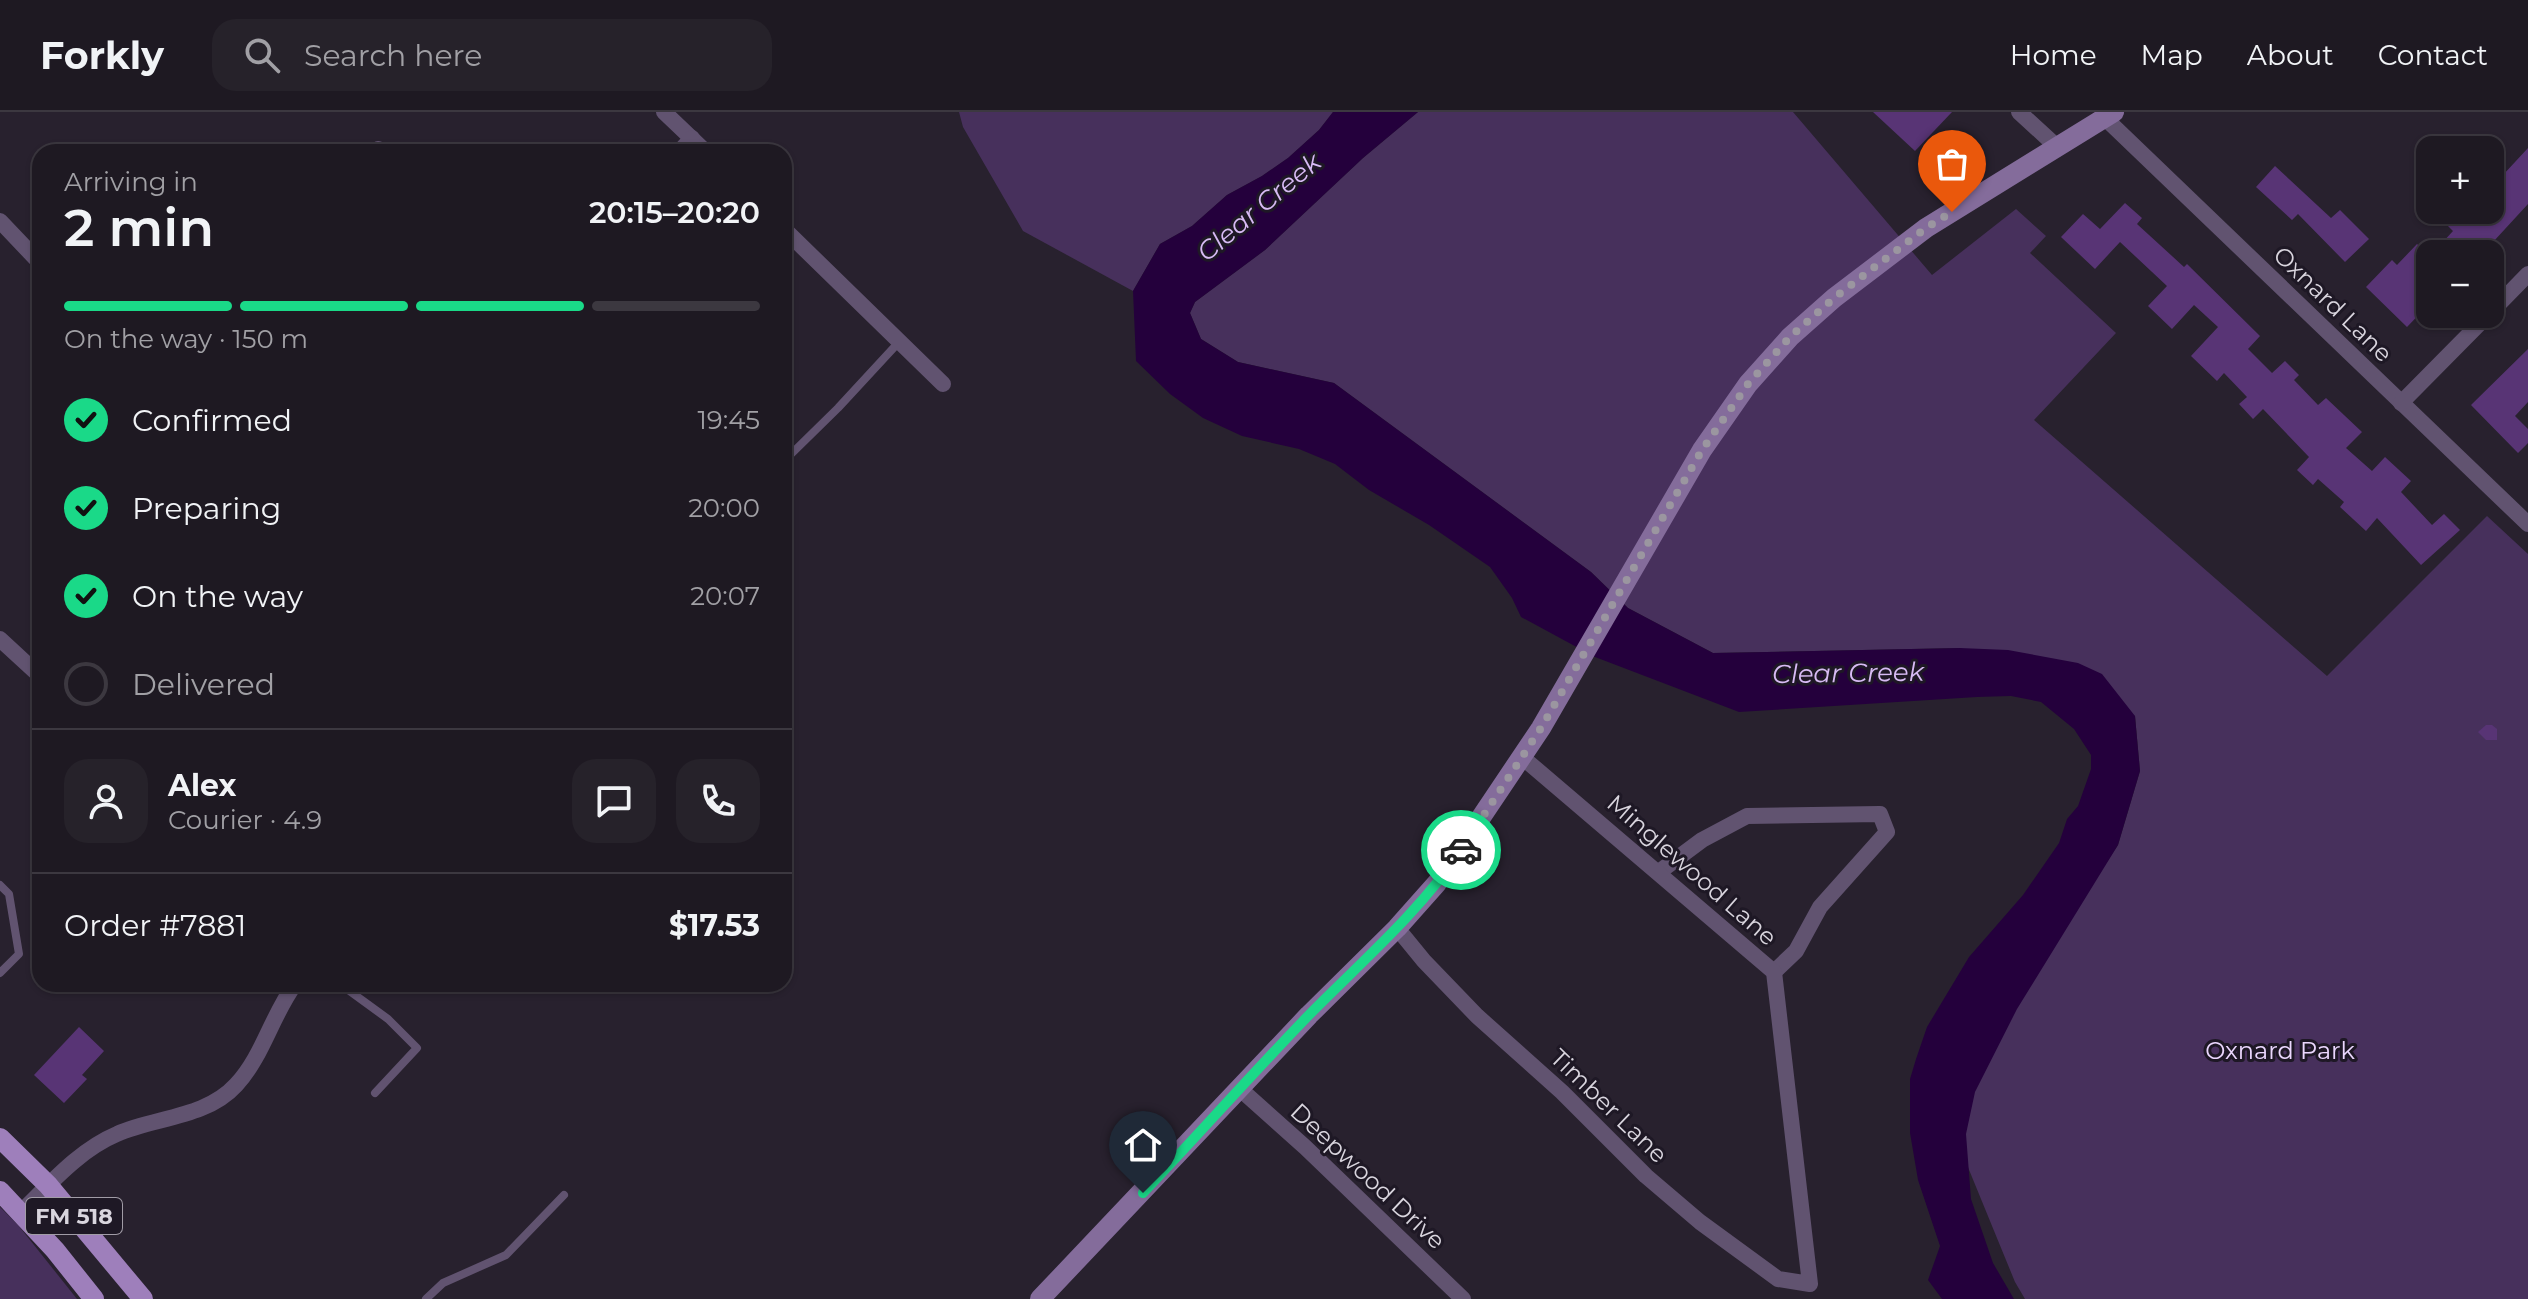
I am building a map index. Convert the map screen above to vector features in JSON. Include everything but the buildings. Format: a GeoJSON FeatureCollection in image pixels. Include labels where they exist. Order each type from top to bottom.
{"type":"FeatureCollection","features":[{"type":"Feature","properties":{"kind":"main road"},"geometry":{"type":"LineString","coordinates":[[1040,1299],[1437,883],[1541,728],[1702,450],[1748,384],[1790,337],[1834,298],[1926,228],[2110,115]]}},
{"type":"Feature","properties":{"kind":"main road","name":"FM 518"},"geometry":{"type":"LineString","coordinates":[[0,1138],[48,1185],[143,1299]]}},
{"type":"Feature","properties":{"kind":"main road","name":"FM 518"},"geometry":{"type":"LineString","coordinates":[[0,1191],[94,1299]]}},
{"type":"Feature","properties":{"kind":"street"},"geometry":{"type":"LineString","coordinates":[[664,112],[698,144]]}},
{"type":"Feature","properties":{"kind":"street"},"geometry":{"type":"LineString","coordinates":[[2019,112],[2056,146]]}},
{"type":"Feature","properties":{"kind":"street","name":"Oxnard Lane"},"geometry":{"type":"LineString","coordinates":[[2110,115],[2528,524]]}},
{"type":"Feature","properties":{"kind":"street"},"geometry":{"type":"LineString","coordinates":[[686,144],[692,138]]}},
{"type":"Feature","properties":{"kind":"street"},"geometry":{"type":"LineString","coordinates":[[0,221],[32,255]]}},
{"type":"Feature","properties":{"kind":"street"},"geometry":{"type":"LineString","coordinates":[[792,237],[943,384]]}},
{"type":"Feature","properties":{"kind":"street"},"geometry":{"type":"LineString","coordinates":[[2504,298],[2528,274]]}},
{"type":"Feature","properties":{"kind":"street"},"geometry":{"type":"LineString","coordinates":[[2401,403],[2474,328]]}},
{"type":"Feature","properties":{"kind":"street"},"geometry":{"type":"LineString","coordinates":[[0,639],[32,669]]}},
{"type":"Feature","properties":{"kind":"street","name":"Minglewood Lane"},"geometry":{"type":"LineString","coordinates":[[1522,757],[1774,972],[1810,1284]]}},
{"type":"Feature","properties":{"kind":"street"},"geometry":{"type":"LineString","coordinates":[[1659,872],[1702,840],[1747,816],[1880,814],[1887,832],[1820,907],[1796,951],[1774,972]]}},
{"type":"Feature","properties":{"kind":"street","name":"Timber Lane"},"geometry":{"type":"LineString","coordinates":[[1397,928],[1477,1016],[1562,1092],[1646,1176],[1700,1222],[1778,1279],[1810,1284]]}},
{"type":"Feature","properties":{"kind":"street"},"geometry":{"type":"LineString","coordinates":[[21,1212],[84,1153],[117,1134],[205,1106],[235,1086],[261,1048],[280,1005],[289,992]]}},
{"type":"Feature","properties":{"kind":"street","name":"Deepwood Drive"},"geometry":{"type":"LineString","coordinates":[[1239,1088],[1463,1299]]}},
{"type":"Feature","properties":{"kind":"lane"},"geometry":{"type":"LineString","coordinates":[[792,453],[899,342]]}},
{"type":"Feature","properties":{"kind":"lane"},"geometry":{"type":"LineString","coordinates":[[0,885],[9,894],[19,954],[0,973]]}},
{"type":"Feature","properties":{"kind":"lane"},"geometry":{"type":"LineString","coordinates":[[351,992],[388,1019],[417,1048],[375,1093]]}},
{"type":"Feature","properties":{"kind":"lane"},"geometry":{"type":"LineString","coordinates":[[426,1299],[443,1283],[506,1255],[564,1195]]}},
{"type":"Feature","properties":{"kind":"green space"},"geometry":{"type":"Polygon","coordinates":[[[959,112],[1333,112],[1319,130],[1288,158],[1227,195],[1192,226],[1160,244],[1133,291],[1023,231],[963,127],[959,112]]]}},
{"type":"Feature","properties":{"kind":"green space","name":"Oxnard Park"},"geometry":{"type":"Polygon","coordinates":[[[1418,112],[1793,112],[1932,275],[2016,209],[2046,236],[2030,253],[2116,333],[2034,420],[2327,676],[2487,516],[2528,554],[2528,1299],[2025,1299],[2015,1282],[1956,1138],[1985,1045],[2118,845],[2140,771],[2135,716],[1960,648],[1713,653],[1628,608],[1591,572],[1334,383],[1238,362],[1201,339],[1190,313],[1195,302],[1265,250],[1363,158],[1418,112]]]}},
{"type":"Feature","properties":{"kind":"green space"},"geometry":{"type":"Polygon","coordinates":[[[0,1207],[18,1225],[77,1299],[0,1299],[0,1207]]]}},
{"type":"Feature","properties":{"kind":"water","name":"Clear Creek"},"geometry":{"type":"Polygon","coordinates":[[[1333,112],[1418,112],[1363,158],[1265,250],[1195,302],[1190,313],[1201,339],[1238,362],[1334,383],[1591,572],[1628,608],[1713,653],[1960,648],[2008,650],[2078,663],[2102,674],[2135,716],[2140,771],[2118,845],[2017,1009],[1975,1092],[1966,1134],[1971,1199],[1993,1263],[2014,1299],[1942,1299],[1928,1280],[1940,1246],[1918,1180],[1910,1133],[1910,1079],[1927,1027],[1969,957],[2023,895],[2059,843],[2067,819],[2078,806],[2091,769],[2091,755],[2074,729],[2041,702],[2011,696],[1739,712],[1595,657],[1521,617],[1490,567],[1429,525],[1369,490],[1335,464],[1299,449],[1242,436],[1203,418],[1170,394],[1136,361],[1133,291],[1160,244],[1192,226],[1227,195],[1288,158],[1319,130],[1333,112]]]}},
{"type":"Feature","properties":{"kind":"way so far"},"geometry":{"type":"LineString","coordinates":[[1461,850],[1541,728],[1702,450],[1748,384],[1790,337],[1834,298],[1952,212]]}},
{"type":"Feature","properties":{"kind":"route"},"geometry":{"type":"LineString","coordinates":[[1143,1193],[1239,1088],[1397,928],[1461,850]]}}]}
